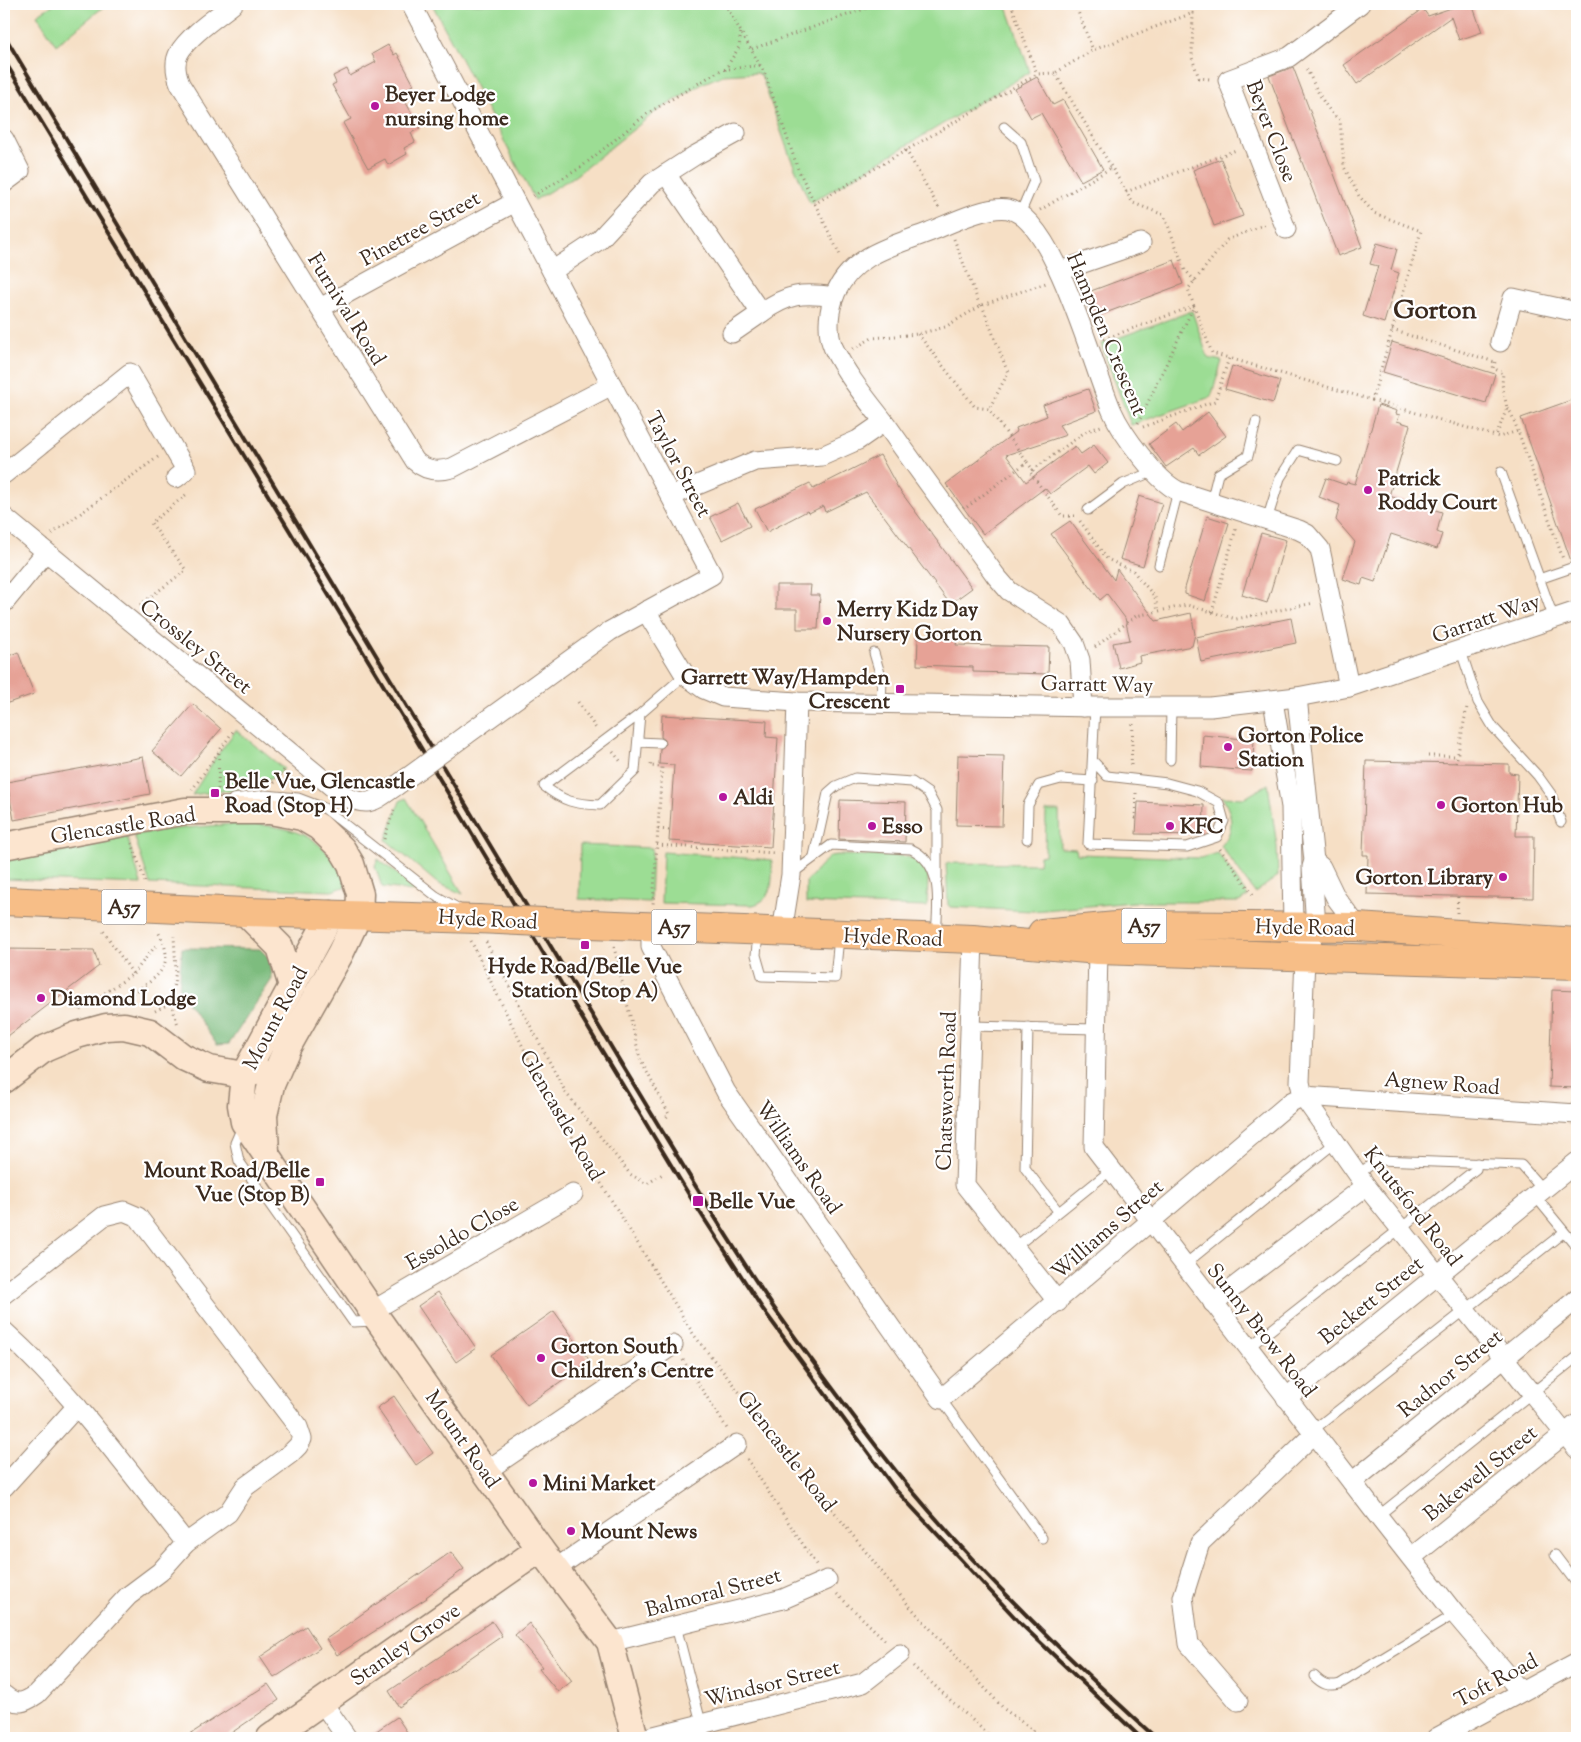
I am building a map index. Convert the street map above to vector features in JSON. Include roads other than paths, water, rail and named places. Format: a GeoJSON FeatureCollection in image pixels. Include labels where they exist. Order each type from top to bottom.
{"type":"FeatureCollection","features":[{"type":"Feature","properties":{"kind":"highway","name":"Hyde Road"},"geometry":{"type":"LineString","coordinates":[[4,901],[144,898],[245,912],[359,914],[474,925],[566,923],[652,916],[770,932],[973,939],[1098,950],[1305,958],[1577,965]]}},
{"type":"Feature","properties":{"kind":"highway","name":"Hyde Road"},"geometry":{"type":"LineString","coordinates":[[973,939],[1127,925],[1358,927],[1577,942]]}},
{"type":"Feature","properties":{"kind":"main road","name":"Glencastle Road"},"geometry":{"type":"LineString","coordinates":[[4,846],[187,803],[302,817],[319,827],[342,849],[352,864],[360,894],[359,914]]}},
{"type":"Feature","properties":{"kind":"main road"},"geometry":{"type":"LineString","coordinates":[[245,912],[280,947],[292,986]]}},
{"type":"Feature","properties":{"kind":"main road","name":"Mount Road"},"geometry":{"type":"LineString","coordinates":[[331,914],[244,1075],[241,1105],[244,1122],[266,1151],[376,1316],[548,1559],[610,1642],[636,1738]]}},
{"type":"Feature","properties":{"kind":"main road","name":"Mount Road"},"geometry":{"type":"LineString","coordinates":[[266,1151],[265,1102],[288,1046],[340,954],[359,914]]}},
{"type":"Feature","properties":{"kind":"main road"},"geometry":{"type":"LineString","coordinates":[[4,1080],[44,1049],[77,1035],[106,1027],[139,1028],[150,1032],[198,1065],[244,1075],[256,1073],[288,1046]]}},
{"type":"Feature","properties":{"kind":"main road","name":"Stanley Grove"},"geometry":{"type":"LineString","coordinates":[[270,1738],[322,1702],[548,1559]]}},
{"type":"Feature","properties":{"kind":"street","name":"Furnival Road"},"geometry":{"type":"LineString","coordinates":[[233,4],[188,42],[179,53],[177,77],[415,461],[422,468],[442,471],[452,468],[612,386]]}},
{"type":"Feature","properties":{"kind":"street","name":"Taylor Street"},"geometry":{"type":"LineString","coordinates":[[364,804],[378,799],[610,631],[712,576],[411,4]]}},
{"type":"Feature","properties":{"kind":"street","name":"Beyer Close"},"geometry":{"type":"LineString","coordinates":[[1284,224],[1228,80],[1290,56],[1360,4]]}},
{"type":"Feature","properties":{"kind":"street"},"geometry":{"type":"LineString","coordinates":[[552,271],[599,240],[613,227],[642,191],[666,174],[736,133]]}},
{"type":"Feature","properties":{"kind":"street"},"geometry":{"type":"LineString","coordinates":[[4,140],[20,172],[4,183]]}},
{"type":"Feature","properties":{"kind":"street"},"geometry":{"type":"LineString","coordinates":[[666,174],[761,313]]}},
{"type":"Feature","properties":{"kind":"street","name":"Pinetree Street"},"geometry":{"type":"LineString","coordinates":[[320,308],[516,203]]}},
{"type":"Feature","properties":{"kind":"street"},"geometry":{"type":"LineString","coordinates":[[1023,216],[1001,208],[989,210],[868,256],[851,268],[834,297],[828,324],[833,346],[840,357],[884,422],[996,576],[1009,591],[1061,624],[1074,643],[1080,660],[1089,707]]}},
{"type":"Feature","properties":{"kind":"street","name":"Hampden Crescent"},"geometry":{"type":"LineString","coordinates":[[1023,216],[1061,274],[1117,420],[1162,481],[1178,491],[1306,534],[1320,549],[1349,687]]}},
{"type":"Feature","properties":{"kind":"street"},"geometry":{"type":"LineString","coordinates":[[1061,274],[1141,243]]}},
{"type":"Feature","properties":{"kind":"street"},"geometry":{"type":"LineString","coordinates":[[732,333],[787,298],[809,293],[834,297]]}},
{"type":"Feature","properties":{"kind":"street"},"geometry":{"type":"LineString","coordinates":[[1500,342],[1513,298],[1577,312]]}},
{"type":"Feature","properties":{"kind":"street"},"geometry":{"type":"LineString","coordinates":[[4,474],[130,373],[186,470],[176,478]]}},
{"type":"Feature","properties":{"kind":"street"},"geometry":{"type":"LineString","coordinates":[[671,496],[756,461],[822,456],[858,440],[884,422]]}},
{"type":"Feature","properties":{"kind":"street","name":"Crossley Street"},"geometry":{"type":"LineString","coordinates":[[4,517],[342,795],[364,804]]}},
{"type":"Feature","properties":{"kind":"street"},"geometry":{"type":"LineString","coordinates":[[4,603],[42,548]]}},
{"type":"Feature","properties":{"kind":"street","name":"Garratt Way"},"geometry":{"type":"LineString","coordinates":[[646,611],[685,674],[704,689],[723,698],[797,702],[1089,707],[1210,707],[1297,698],[1349,687],[1577,611]]}},
{"type":"Feature","properties":{"kind":"street"},"geometry":{"type":"LineString","coordinates":[[1297,698],[1314,861],[1304,927]]}},
{"type":"Feature","properties":{"kind":"street"},"geometry":{"type":"LineString","coordinates":[[1273,701],[1291,807],[1304,927],[1305,958]]}},
{"type":"Feature","properties":{"kind":"street"},"geometry":{"type":"LineString","coordinates":[[770,932],[791,875],[797,702]]}},
{"type":"Feature","properties":{"kind":"street"},"geometry":{"type":"LineString","coordinates":[[1314,861],[1321,866],[1336,898],[1358,927]]}},
{"type":"Feature","properties":{"kind":"street","name":"Williams Road"},"geometry":{"type":"LineString","coordinates":[[652,916],[651,947],[726,1092],[941,1399]]}},
{"type":"Feature","properties":{"kind":"street","name":"Chatsworth Road"},"geometry":{"type":"LineString","coordinates":[[973,939],[965,1185],[1058,1302]]}},
{"type":"Feature","properties":{"kind":"street","name":"Sunny Brow Road"},"geometry":{"type":"LineString","coordinates":[[1098,950],[1094,1147],[1149,1221],[1378,1516],[1455,1614],[1521,1692]]}},
{"type":"Feature","properties":{"kind":"street","name":"Knutsford Road"},"geometry":{"type":"LineString","coordinates":[[1305,958],[1300,1082],[1304,1096],[1362,1180],[1531,1394],[1571,1428],[1577,1449]]}},
{"type":"Feature","properties":{"kind":"street","name":"Williams Street"},"geometry":{"type":"LineString","coordinates":[[941,1399],[1058,1302],[1149,1221],[1291,1102],[1304,1096]]}},
{"type":"Feature","properties":{"kind":"street","name":"Agnew Road"},"geometry":{"type":"LineString","coordinates":[[1304,1096],[1577,1114]]}},
{"type":"Feature","properties":{"kind":"street","name":"Beckett Street"},"geometry":{"type":"LineString","coordinates":[[1286,1398],[1577,1162]]}},
{"type":"Feature","properties":{"kind":"street"},"geometry":{"type":"LineString","coordinates":[[1213,1303],[1362,1180]]}},
{"type":"Feature","properties":{"kind":"street","name":"Essoldo Close"},"geometry":{"type":"LineString","coordinates":[[376,1316],[573,1194]]}},
{"type":"Feature","properties":{"kind":"street"},"geometry":{"type":"LineString","coordinates":[[4,1294],[104,1216],[124,1211],[138,1217],[298,1427],[302,1439],[298,1446],[245,1487],[228,1513],[186,1543],[160,1572],[128,1596],[37,1694],[23,1703],[13,1702],[4,1695]]}},
{"type":"Feature","properties":{"kind":"street","name":"Radnor Street"},"geometry":{"type":"LineString","coordinates":[[1352,1482],[1577,1299]]}},
{"type":"Feature","properties":{"kind":"street"},"geometry":{"type":"LineString","coordinates":[[4,1331],[40,1363],[77,1406],[186,1543]]}},
{"type":"Feature","properties":{"kind":"street"},"geometry":{"type":"LineString","coordinates":[[486,1471],[674,1345]]}},
{"type":"Feature","properties":{"kind":"street"},"geometry":{"type":"LineString","coordinates":[[4,1487],[77,1406]]}},
{"type":"Feature","properties":{"kind":"street","name":"Bakewell Street"},"geometry":{"type":"LineString","coordinates":[[1412,1557],[1571,1428]]}},
{"type":"Feature","properties":{"kind":"street"},"geometry":{"type":"LineString","coordinates":[[1238,1701],[1190,1644],[1184,1597],[1200,1543],[1313,1432]]}},
{"type":"Feature","properties":{"kind":"street"},"geometry":{"type":"LineString","coordinates":[[548,1559],[737,1444]]}},
{"type":"Feature","properties":{"kind":"street","name":"Balmoral Street"},"geometry":{"type":"LineString","coordinates":[[610,1642],[783,1600],[827,1580]]}},
{"type":"Feature","properties":{"kind":"street","name":"Windsor Street"},"geometry":{"type":"LineString","coordinates":[[646,1738],[703,1731],[863,1683],[900,1654]]}},
{"type":"Feature","properties":{"kind":"street","name":"Toft Road"},"geometry":{"type":"LineString","coordinates":[[1436,1738],[1577,1662]]}},
{"type":"Feature","properties":{"kind":"street"},"geometry":{"type":"LineString","coordinates":[[322,1702],[347,1738]]}},
{"type":"Feature","properties":{"kind":"lane"},"geometry":{"type":"LineString","coordinates":[[1004,127],[1021,142],[1034,181],[1023,216]]}},
{"type":"Feature","properties":{"kind":"lane"},"geometry":{"type":"LineString","coordinates":[[1210,502],[1218,474],[1248,456],[1256,422]]}},
{"type":"Feature","properties":{"kind":"lane"},"geometry":{"type":"LineString","coordinates":[[1267,520],[1280,478],[1298,450],[1337,461]]}},
{"type":"Feature","properties":{"kind":"lane"},"geometry":{"type":"LineString","coordinates":[[1088,510],[1123,484],[1154,472]]}},
{"type":"Feature","properties":{"kind":"lane"},"geometry":{"type":"LineString","coordinates":[[1502,472],[1554,619]]}},
{"type":"Feature","properties":{"kind":"lane"},"geometry":{"type":"LineString","coordinates":[[1160,564],[1178,491]]}},
{"type":"Feature","properties":{"kind":"lane"},"geometry":{"type":"LineString","coordinates":[[1539,579],[1577,566]]}},
{"type":"Feature","properties":{"kind":"lane"},"geometry":{"type":"LineString","coordinates":[[1461,651],[1478,702],[1493,726],[1538,776],[1551,794],[1561,822]]}},
{"type":"Feature","properties":{"kind":"lane"},"geometry":{"type":"LineString","coordinates":[[874,653],[882,680],[881,704]]}},
{"type":"Feature","properties":{"kind":"lane"},"geometry":{"type":"LineString","coordinates":[[640,714],[635,771],[600,805],[576,804],[556,796],[544,786],[640,714],[685,674]]}},
{"type":"Feature","properties":{"kind":"lane"},"geometry":{"type":"LineString","coordinates":[[1089,707],[1094,762],[1088,844],[1187,847],[1214,840],[1218,837],[1224,821],[1219,803],[1190,789],[1107,776],[1094,762]]}},
{"type":"Feature","properties":{"kind":"lane"},"geometry":{"type":"LineString","coordinates":[[1170,760],[1171,707]]}},
{"type":"Feature","properties":{"kind":"lane"},"geometry":{"type":"LineString","coordinates":[[638,742],[660,744]]}},
{"type":"Feature","properties":{"kind":"lane"},"geometry":{"type":"LineString","coordinates":[[814,856],[828,793],[836,786],[854,778],[912,782],[928,793],[937,810],[936,938]]}},
{"type":"Feature","properties":{"kind":"lane"},"geometry":{"type":"LineString","coordinates":[[1027,839],[1028,805],[1039,785],[1060,779],[1092,781]]}},
{"type":"Feature","properties":{"kind":"lane"},"geometry":{"type":"LineString","coordinates":[[187,803],[273,796],[298,798],[324,808],[474,925]]}},
{"type":"Feature","properties":{"kind":"lane"},"geometry":{"type":"LineString","coordinates":[[791,875],[831,845],[911,849],[922,854],[937,879]]}},
{"type":"Feature","properties":{"kind":"lane"},"geometry":{"type":"LineString","coordinates":[[770,932],[756,954],[762,976],[835,978],[839,935]]}},
{"type":"Feature","properties":{"kind":"lane"},"geometry":{"type":"LineString","coordinates":[[971,1026],[1096,1029]]}},
{"type":"Feature","properties":{"kind":"lane"},"geometry":{"type":"LineString","coordinates":[[1028,1028],[1026,1168],[1058,1211]]}},
{"type":"Feature","properties":{"kind":"lane"},"geometry":{"type":"LineString","coordinates":[[244,1122],[235,1143],[239,1161],[353,1322],[376,1316]]}},
{"type":"Feature","properties":{"kind":"lane"},"geometry":{"type":"LineString","coordinates":[[1183,1265],[1336,1142]]}},
{"type":"Feature","properties":{"kind":"lane"},"geometry":{"type":"LineString","coordinates":[[1362,1180],[1378,1160],[1521,1164],[1564,1232],[1577,1247]]}},
{"type":"Feature","properties":{"kind":"lane"},"geometry":{"type":"LineString","coordinates":[[1247,1348],[1476,1168],[1477,1163]]}},
{"type":"Feature","properties":{"kind":"lane"},"geometry":{"type":"LineString","coordinates":[[1014,1249],[1058,1211],[1111,1170]]}},
{"type":"Feature","properties":{"kind":"lane"},"geometry":{"type":"LineString","coordinates":[[1313,1432],[1564,1232]]}},
{"type":"Feature","properties":{"kind":"lane"},"geometry":{"type":"LineString","coordinates":[[1378,1516],[1577,1357]]}},
{"type":"Feature","properties":{"kind":"lane"},"geometry":{"type":"LineString","coordinates":[[941,1399],[1042,1538]]}},
{"type":"Feature","properties":{"kind":"lane"},"geometry":{"type":"LineString","coordinates":[[1555,1555],[1577,1584]]}},
{"type":"Feature","properties":{"kind":"lane"},"geometry":{"type":"LineString","coordinates":[[1314,1676],[1324,1685],[1340,1684],[1455,1614]]}},
{"type":"Feature","properties":{"kind":"lane"},"geometry":{"type":"LineString","coordinates":[[676,1626],[703,1731]]}},
{"type":"Feature","properties":{"kind":"railway"},"geometry":{"type":"LineString","coordinates":[[4,35],[622,1065],[715,1218],[774,1308],[880,1451],[944,1528],[1047,1636],[1156,1738]]}},
{"type":"Feature","properties":{"kind":"railway"},"geometry":{"type":"LineString","coordinates":[[4,60],[402,716],[694,1203],[762,1308],[895,1489],[1021,1624],[1141,1738]]}},
{"type":"Feature","properties":{"kind":"place","name":"Beyer Lodge nursing home"},"geometry":{"type":"Point","coordinates":[375,106]}},
{"type":"Feature","properties":{"kind":"place","name":"Patrick Roddy Court"},"geometry":{"type":"Point","coordinates":[1368,490]}},
{"type":"Feature","properties":{"kind":"place","name":"Merry Kidz Day Nursery Gorton"},"geometry":{"type":"Point","coordinates":[827,621]}},
{"type":"Feature","properties":{"kind":"place","name":"Garrett Way/Hampden Crescent"},"geometry":{"type":"Point","coordinates":[900,689]}},
{"type":"Feature","properties":{"kind":"place","name":"Gorton Police Station"},"geometry":{"type":"Point","coordinates":[1228,747]}},
{"type":"Feature","properties":{"kind":"place","name":"Belle Vue, Glencastle Road (Stop H)"},"geometry":{"type":"Point","coordinates":[215,793]}},
{"type":"Feature","properties":{"kind":"place","name":"Aldi"},"geometry":{"type":"Point","coordinates":[723,797]}},
{"type":"Feature","properties":{"kind":"place","name":"Gorton Hub"},"geometry":{"type":"Point","coordinates":[1441,805]}},
{"type":"Feature","properties":{"kind":"place","name":"Esso"},"geometry":{"type":"Point","coordinates":[872,826]}},
{"type":"Feature","properties":{"kind":"place","name":"KFC"},"geometry":{"type":"Point","coordinates":[1170,826]}},
{"type":"Feature","properties":{"kind":"place","name":"Gorton Library"},"geometry":{"type":"Point","coordinates":[1503,877]}},
{"type":"Feature","properties":{"kind":"place","name":"Hyde Road/Belle Vue Station (Stop A)"},"geometry":{"type":"Point","coordinates":[585,945]}},
{"type":"Feature","properties":{"kind":"place","name":"Diamond Lodge"},"geometry":{"type":"Point","coordinates":[41,998]}},
{"type":"Feature","properties":{"kind":"place","name":"Mount Road/Belle Vue (Stop B)"},"geometry":{"type":"Point","coordinates":[320,1182]}},
{"type":"Feature","properties":{"kind":"place","name":"Belle Vue"},"geometry":{"type":"Point","coordinates":[698,1201]}},
{"type":"Feature","properties":{"kind":"place","name":"Gorton South Children's Centre"},"geometry":{"type":"Point","coordinates":[541,1358]}},
{"type":"Feature","properties":{"kind":"place","name":"Mini Market"},"geometry":{"type":"Point","coordinates":[533,1483]}},
{"type":"Feature","properties":{"kind":"place","name":"Mount News"},"geometry":{"type":"Point","coordinates":[571,1531]}},
{"type":"Feature","properties":{"kind":"district","name":"Gorton"},"geometry":{"type":"Point","coordinates":[1435,309]}}]}
